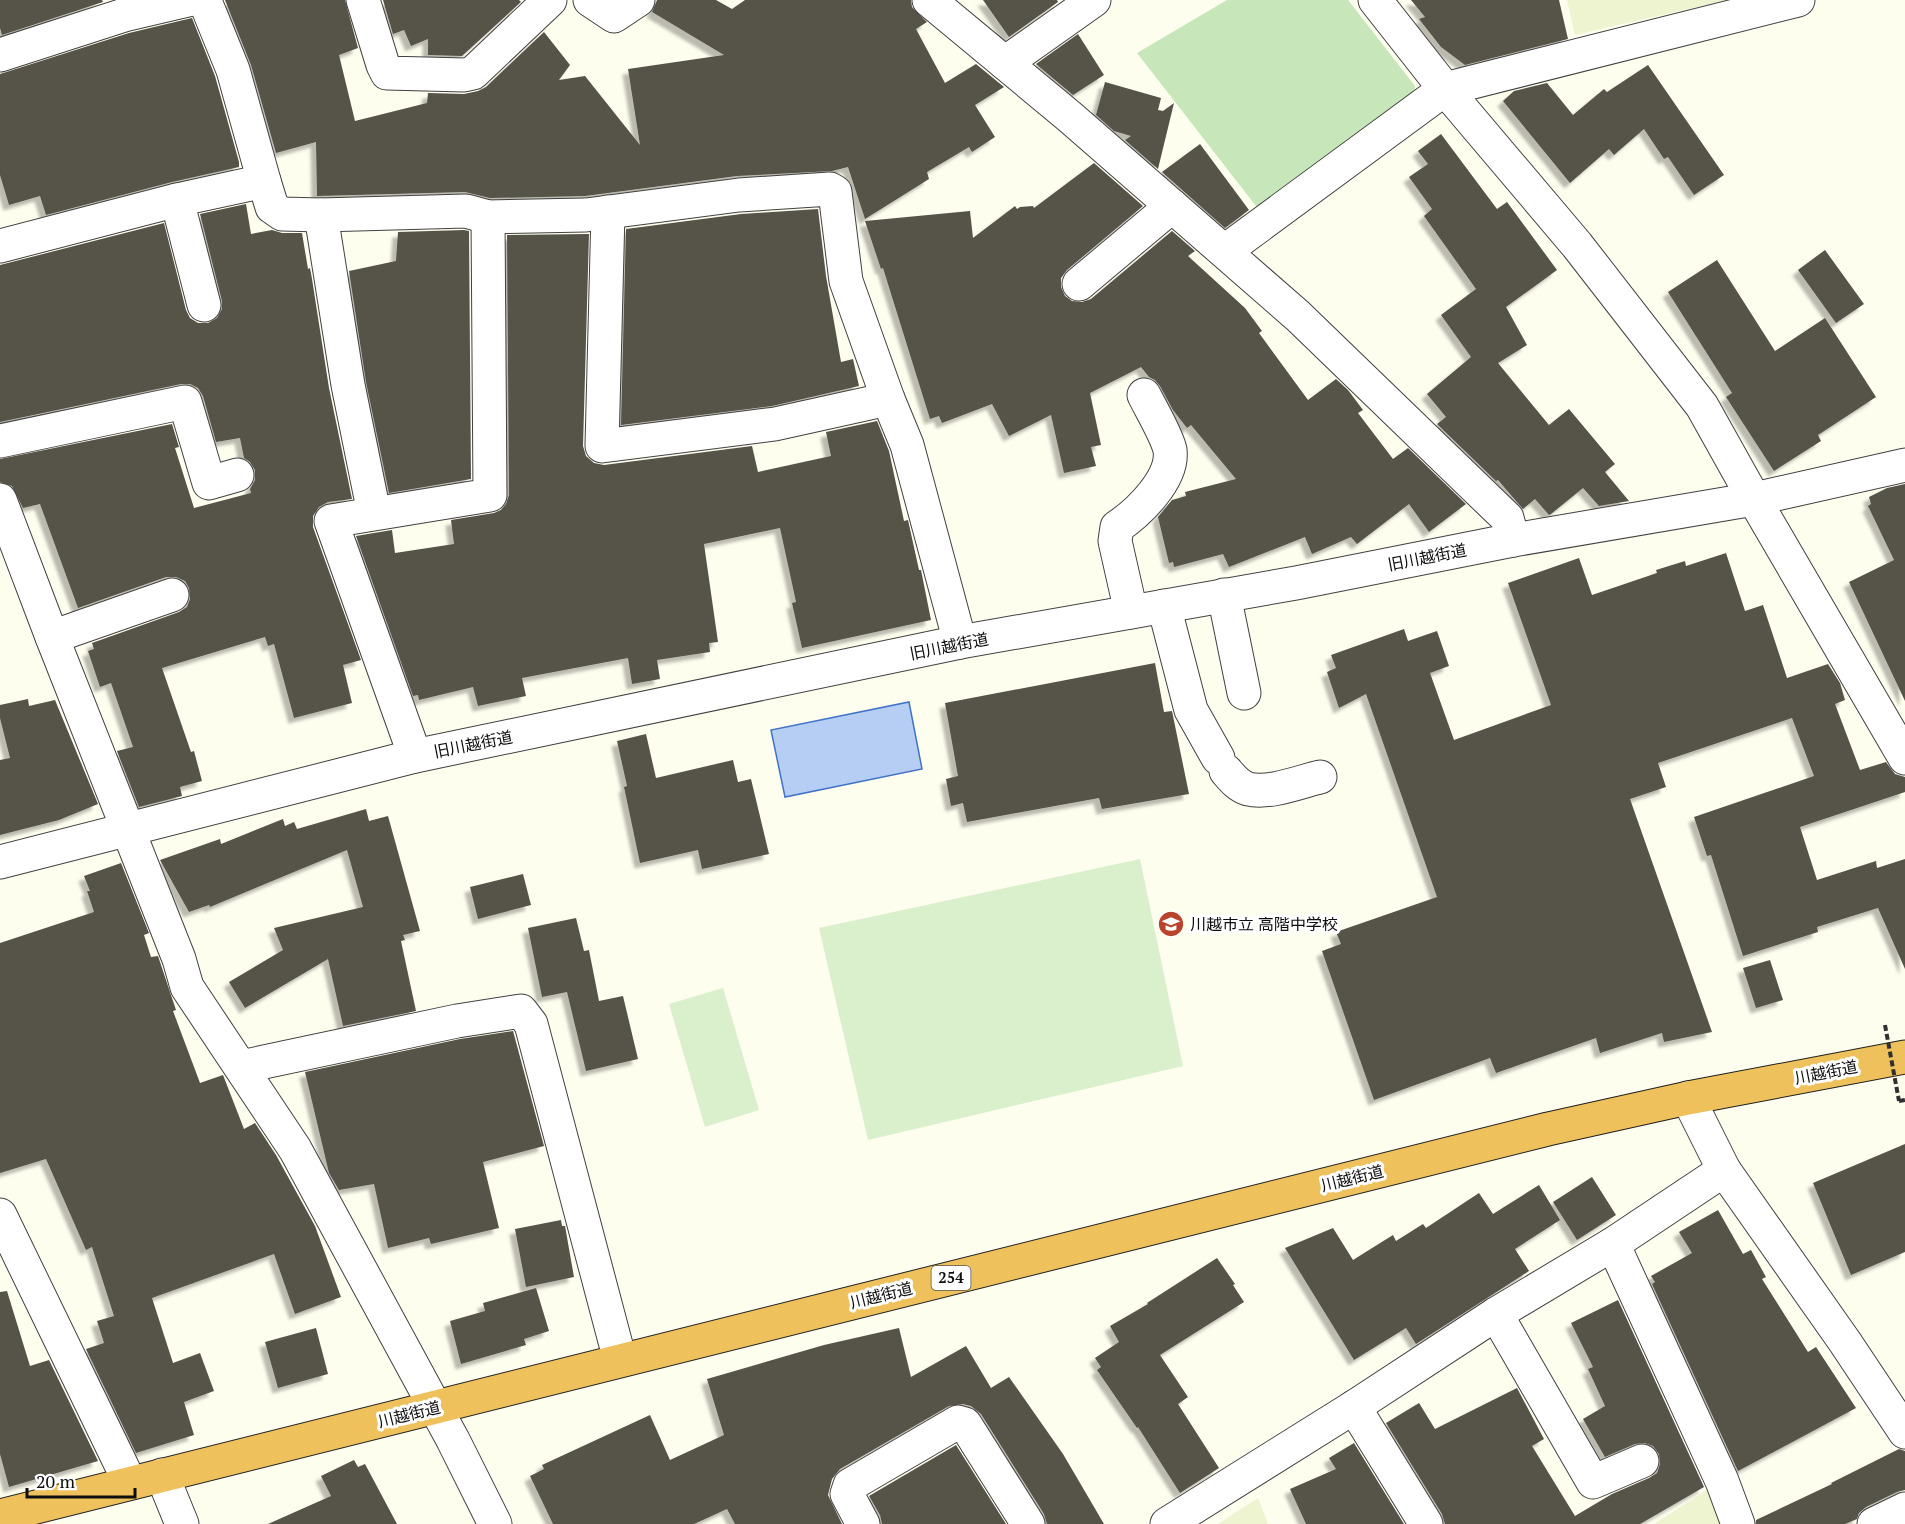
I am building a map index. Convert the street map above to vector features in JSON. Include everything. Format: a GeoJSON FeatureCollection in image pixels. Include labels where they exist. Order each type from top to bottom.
{"type":"FeatureCollection","features":[{"type":"Feature","properties":{"kind":"highway","name":"川越街道"},"geometry":{"type":"LineString","coordinates":[[0,1516],[1513,1138],[1688,1098],[1905,1057]]}},
{"type":"Feature","properties":{"kind":"street"},"geometry":{"type":"LineString","coordinates":[[0,55],[124,15],[188,0]]}},
{"type":"Feature","properties":{"kind":"street"},"geometry":{"type":"LineString","coordinates":[[197,0],[205,1],[232,70],[272,207],[282,214],[466,211],[488,216],[586,215],[739,195],[830,189],[835,192],[846,281],[907,445],[960,642]]}},
{"type":"Feature","properties":{"kind":"street"},"geometry":{"type":"LineString","coordinates":[[363,0],[387,73],[464,75],[473,73],[550,0]]}},
{"type":"Feature","properties":{"kind":"street"},"geometry":{"type":"LineString","coordinates":[[590,0],[614,16],[638,0]]}},
{"type":"Feature","properties":{"kind":"street"},"geometry":{"type":"LineString","coordinates":[[929,0],[1070,117],[1298,316],[1508,518],[1513,540]]}},
{"type":"Feature","properties":{"kind":"street"},"geometry":{"type":"LineString","coordinates":[[1005,63],[1094,0]]}},
{"type":"Feature","properties":{"kind":"street"},"geometry":{"type":"LineString","coordinates":[[1375,0],[1445,89],[1577,245],[1702,406],[1905,758]]}},
{"type":"Feature","properties":{"kind":"street"},"geometry":{"type":"LineString","coordinates":[[1225,251],[1445,89],[1798,0]]}},
{"type":"Feature","properties":{"kind":"street"},"geometry":{"type":"LineString","coordinates":[[0,246],[177,200],[264,181]]}},
{"type":"Feature","properties":{"kind":"street"},"geometry":{"type":"LineString","coordinates":[[177,200],[204,305]]}},
{"type":"Feature","properties":{"kind":"street"},"geometry":{"type":"LineString","coordinates":[[1078,284],[1172,206]]}},
{"type":"Feature","properties":{"kind":"street"},"geometry":{"type":"LineString","coordinates":[[608,212],[602,446],[775,424],[888,399]]}},
{"type":"Feature","properties":{"kind":"street"},"geometry":{"type":"LineString","coordinates":[[321,215],[348,385],[374,513]]}},
{"type":"Feature","properties":{"kind":"street"},"geometry":{"type":"LineString","coordinates":[[415,756],[331,521],[490,495],[488,216]]}},
{"type":"Feature","properties":{"kind":"street"},"geometry":{"type":"LineString","coordinates":[[1131,612],[1115,541],[1117,527],[1133,516],[1156,490],[1170,462],[1170,448],[1144,395]]}},
{"type":"Feature","properties":{"kind":"street"},"geometry":{"type":"LineString","coordinates":[[0,441],[185,402],[209,483],[237,475]]}},
{"type":"Feature","properties":{"kind":"street","name":"旧川越街道"},"geometry":{"type":"LineString","coordinates":[[0,862],[415,756],[960,642],[1513,540],[1754,499],[1905,465]]}},
{"type":"Feature","properties":{"kind":"street"},"geometry":{"type":"LineString","coordinates":[[0,500],[179,959],[187,987],[294,1149],[435,1407],[495,1524]]}},
{"type":"Feature","properties":{"kind":"street"},"geometry":{"type":"LineString","coordinates":[[52,637],[172,595]]}},
{"type":"Feature","properties":{"kind":"street"},"geometry":{"type":"LineString","coordinates":[[1224,595],[1244,693]]}},
{"type":"Feature","properties":{"kind":"street"},"geometry":{"type":"LineString","coordinates":[[1164,606],[1191,710],[1234,782],[1248,789],[1272,788],[1320,777]]}},
{"type":"Feature","properties":{"kind":"street"},"geometry":{"type":"LineString","coordinates":[[241,1067],[521,1011],[531,1023],[620,1360]]}},
{"type":"Feature","properties":{"kind":"street"},"geometry":{"type":"LineString","coordinates":[[1688,1098],[1724,1170],[1905,1432]]}},
{"type":"Feature","properties":{"kind":"street"},"geometry":{"type":"LineString","coordinates":[[1167,1524],[1354,1407],[1496,1314],[1613,1244],[1724,1170]]}},
{"type":"Feature","properties":{"kind":"street"},"geometry":{"type":"LineString","coordinates":[[0,1215],[130,1483]]}},
{"type":"Feature","properties":{"kind":"street"},"geometry":{"type":"LineString","coordinates":[[1613,1244],[1722,1481],[1738,1524]]}},
{"type":"Feature","properties":{"kind":"street"},"geometry":{"type":"LineString","coordinates":[[1496,1314],[1593,1482],[1642,1461]]}},
{"type":"Feature","properties":{"kind":"street"},"geometry":{"type":"LineString","coordinates":[[1354,1407],[1426,1524]]}},
{"type":"Feature","properties":{"kind":"street"},"geometry":{"type":"LineString","coordinates":[[863,1524],[847,1494],[850,1485],[958,1422],[965,1424],[1028,1524]]}},
{"type":"Feature","properties":{"kind":"street"},"geometry":{"type":"LineString","coordinates":[[162,1475],[182,1524]]}},
{"type":"Feature","properties":{"kind":"street"},"geometry":{"type":"LineString","coordinates":[[1874,1524],[1905,1509]]}},
{"type":"Feature","properties":{"kind":"path"},"geometry":{"type":"LineString","coordinates":[[1885,1024],[1899,1101],[1905,1100]]}},
{"type":"Feature","properties":{"kind":"green space"},"geometry":{"type":"Polygon","coordinates":[[[1227,0],[1348,0],[1415,86],[1414,99],[1259,210],[1137,53],[1227,0]]]}},
{"type":"Feature","properties":{"kind":"green space"},"geometry":{"type":"Polygon","coordinates":[[[1567,0],[1727,0],[1575,35],[1567,0]]]}},
{"type":"Feature","properties":{"kind":"green space"},"geometry":{"type":"Polygon","coordinates":[[[1140,859],[1183,1066],[868,1140],[819,928],[1140,859]]]}},
{"type":"Feature","properties":{"kind":"green space"},"geometry":{"type":"Polygon","coordinates":[[[723,988],[759,1110],[705,1127],[669,1004],[723,988]]]}},
{"type":"Feature","properties":{"kind":"green space"},"geometry":{"type":"Polygon","coordinates":[[[1710,1488],[1724,1524],[1654,1524],[1710,1488]]]}},
{"type":"Feature","properties":{"kind":"green space"},"geometry":{"type":"Polygon","coordinates":[[[1258,1498],[1268,1524],[1218,1524],[1258,1498]]]}},
{"type":"Feature","properties":{"kind":"water"},"geometry":{"type":"Polygon","coordinates":[[[909,702],[922,769],[785,797],[771,730],[909,702]]]}},
{"type":"Feature","properties":{"kind":"building"},"geometry":{"type":"Polygon","coordinates":[[[0,0],[102,0],[103,2],[2,35],[0,0]]]}},
{"type":"Feature","properties":{"kind":"building"},"geometry":{"type":"Polygon","coordinates":[[[225,0],[345,0],[358,48],[339,55],[355,121],[427,103],[428,93],[464,94],[478,91],[486,87],[544,32],[570,65],[559,80],[585,76],[640,145],[628,69],[724,55],[652,12],[657,0],[716,0],[732,9],[745,0],[911,0],[912,7],[927,22],[916,29],[945,83],[976,64],[1004,87],[975,105],[995,137],[972,152],[969,147],[927,172],[929,179],[865,219],[848,167],[832,171],[737,176],[585,196],[490,198],[465,192],[317,196],[316,142],[276,153],[251,65],[225,0]]]}},
{"type":"Feature","properties":{"kind":"building"},"geometry":{"type":"Polygon","coordinates":[[[383,0],[519,0],[521,2],[462,56],[428,55],[428,39],[411,46],[404,30],[393,34],[383,0]]]}},
{"type":"Feature","properties":{"kind":"building"},"geometry":{"type":"Polygon","coordinates":[[[983,0],[1057,0],[1058,2],[1009,37],[983,0]]]}},
{"type":"Feature","properties":{"kind":"building"},"geometry":{"type":"Polygon","coordinates":[[[1411,0],[1559,0],[1568,39],[1465,65],[1441,47],[1419,19],[1425,17],[1411,0]]]}},
{"type":"Feature","properties":{"kind":"building"},"geometry":{"type":"Polygon","coordinates":[[[192,18],[215,76],[239,167],[46,215],[40,196],[9,205],[0,175],[0,74],[129,33],[192,18]]]}},
{"type":"Feature","properties":{"kind":"building"},"geometry":{"type":"Polygon","coordinates":[[[1078,34],[1104,75],[1073,95],[1036,64],[1078,34]]]}},
{"type":"Feature","properties":{"kind":"building"},"geometry":{"type":"Polygon","coordinates":[[[1648,65],[1724,175],[1694,195],[1668,157],[1664,159],[1644,129],[1614,155],[1609,149],[1570,183],[1503,101],[1514,91],[1547,83],[1573,115],[1604,89],[1607,92],[1648,65]]]}},
{"type":"Feature","properties":{"kind":"building"},"geometry":{"type":"Polygon","coordinates":[[[1105,82],[1161,98],[1158,110],[1163,111],[1174,103],[1158,169],[1125,140],[1131,136],[1114,131],[1096,115],[1105,82]]]}},
{"type":"Feature","properties":{"kind":"building"},"geometry":{"type":"Polygon","coordinates":[[[1441,134],[1497,209],[1507,202],[1557,270],[1506,307],[1527,345],[1498,363],[1549,425],[1569,409],[1615,464],[1605,472],[1629,501],[1599,506],[1583,488],[1549,515],[1535,499],[1523,509],[1498,480],[1496,481],[1437,424],[1446,417],[1427,394],[1471,357],[1441,315],[1476,289],[1424,216],[1432,209],[1409,177],[1428,164],[1418,151],[1441,134]]]}},
{"type":"Feature","properties":{"kind":"building"},"geometry":{"type":"Polygon","coordinates":[[[1200,144],[1249,210],[1225,228],[1162,172],[1200,144]]]}},
{"type":"Feature","properties":{"kind":"building"},"geometry":{"type":"Polygon","coordinates":[[[1094,163],[1143,206],[1067,270],[1061,278],[1061,287],[1065,296],[1072,301],[1082,302],[1091,299],[1172,231],[1195,251],[1188,256],[1245,308],[1262,331],[1259,333],[1308,400],[1336,379],[1348,390],[1363,410],[1358,413],[1393,459],[1408,448],[1466,504],[1429,532],[1409,504],[1357,544],[1351,537],[1312,554],[1305,537],[1229,567],[1223,554],[1174,567],[1173,562],[1169,563],[1158,517],[1172,500],[1186,496],[1185,492],[1236,479],[1191,425],[1187,428],[1173,410],[1160,386],[1141,367],[1090,393],[1101,445],[1091,447],[1096,466],[1064,473],[1051,415],[1009,436],[992,404],[942,423],[939,416],[930,419],[883,268],[881,269],[865,221],[970,211],[973,238],[1015,206],[1017,209],[1033,206],[1034,208],[1094,163]]]}},
{"type":"Feature","properties":{"kind":"building"},"geometry":{"type":"Polygon","coordinates":[[[246,204],[251,234],[272,230],[282,233],[302,233],[312,279],[329,388],[352,499],[328,502],[319,507],[313,516],[313,527],[361,660],[343,665],[352,703],[294,718],[274,644],[268,646],[265,637],[162,668],[191,752],[194,751],[202,781],[180,787],[182,796],[139,807],[117,751],[133,747],[111,683],[100,687],[88,651],[94,649],[92,643],[179,612],[187,607],[190,599],[189,588],[185,581],[176,577],[166,577],[78,608],[40,504],[23,508],[12,486],[0,482],[0,459],[172,424],[179,447],[175,448],[194,508],[251,493],[255,470],[244,458],[240,438],[216,442],[203,396],[198,388],[190,384],[0,422],[0,265],[164,223],[186,310],[190,318],[198,323],[208,323],[217,318],[222,309],[222,301],[200,214],[246,204]]]}},
{"type":"Feature","properties":{"kind":"building"},"geometry":{"type":"Polygon","coordinates":[[[818,209],[826,276],[841,362],[853,359],[859,386],[772,406],[621,425],[626,229],[741,214],[818,209]]]}},
{"type":"Feature","properties":{"kind":"building"},"geometry":{"type":"Polygon","coordinates":[[[469,231],[471,479],[389,493],[366,382],[349,271],[396,261],[398,232],[469,231]]]}},
{"type":"Feature","properties":{"kind":"building"},"geometry":{"type":"Polygon","coordinates":[[[589,234],[583,446],[586,456],[594,463],[604,465],[752,446],[758,472],[831,456],[826,432],[877,421],[889,451],[904,521],[908,520],[931,620],[802,648],[792,603],[796,602],[780,528],[704,544],[718,642],[709,643],[710,652],[657,660],[660,679],[632,684],[628,658],[522,678],[526,696],[478,706],[473,687],[419,700],[418,695],[413,696],[356,536],[392,530],[395,553],[454,544],[451,520],[494,513],[506,504],[509,495],[507,235],[589,234]]]}},
{"type":"Feature","properties":{"kind":"building"},"geometry":{"type":"Polygon","coordinates":[[[1825,250],[1864,304],[1836,323],[1798,270],[1825,250]]]}},
{"type":"Feature","properties":{"kind":"building"},"geometry":{"type":"Polygon","coordinates":[[[1717,260],[1775,351],[1825,318],[1876,397],[1818,435],[1821,441],[1774,471],[1726,397],[1732,393],[1668,292],[1717,260]]]}},
{"type":"Feature","properties":{"kind":"building"},"geometry":{"type":"Polygon","coordinates":[[[1905,484],[1905,701],[1849,582],[1894,560],[1868,506],[1871,504],[1869,497],[1887,488],[1905,484]]]}},
{"type":"Feature","properties":{"kind":"building"},"geometry":{"type":"Polygon","coordinates":[[[1726,553],[1745,611],[1763,605],[1787,678],[1828,664],[1840,683],[1845,700],[1835,704],[1860,770],[1886,762],[1895,774],[1905,777],[1905,792],[1800,827],[1817,880],[1876,861],[1877,868],[1905,859],[1905,969],[1878,908],[1817,927],[1818,932],[1743,956],[1711,855],[1707,856],[1694,817],[1814,776],[1792,718],[1658,763],[1666,787],[1630,799],[1712,1032],[1664,1042],[1662,1033],[1600,1053],[1596,1038],[1496,1073],[1490,1058],[1374,1100],[1322,951],[1341,944],[1336,932],[1437,897],[1366,694],[1339,708],[1327,672],[1336,668],[1331,655],[1404,629],[1408,641],[1437,631],[1449,666],[1430,673],[1454,740],[1551,705],[1508,583],[1579,558],[1592,595],[1657,573],[1656,570],[1685,561],[1686,566],[1726,553]]]}},
{"type":"Feature","properties":{"kind":"building"},"geometry":{"type":"Polygon","coordinates":[[[1155,663],[1164,712],[1172,711],[1189,794],[1102,809],[1099,798],[967,822],[963,803],[951,806],[946,779],[958,776],[945,703],[1155,663]]]}},
{"type":"Feature","properties":{"kind":"building"},"geometry":{"type":"Polygon","coordinates":[[[28,699],[29,706],[55,700],[98,804],[59,820],[0,835],[0,760],[10,758],[0,718],[0,705],[28,699]]]}},
{"type":"Feature","properties":{"kind":"building"},"geometry":{"type":"Polygon","coordinates":[[[646,734],[656,778],[733,760],[738,782],[751,779],[769,854],[702,869],[698,850],[640,863],[617,741],[646,734]]]}},
{"type":"Feature","properties":{"kind":"building"},"geometry":{"type":"Polygon","coordinates":[[[366,809],[369,821],[388,816],[420,931],[403,935],[405,940],[401,941],[416,1011],[343,1026],[328,959],[245,1008],[229,982],[283,950],[274,928],[363,907],[347,850],[210,907],[209,905],[189,912],[160,860],[220,839],[221,844],[283,819],[285,826],[294,822],[297,829],[366,809]]]}},
{"type":"Feature","properties":{"kind":"building"},"geometry":{"type":"Polygon","coordinates":[[[121,863],[149,933],[144,935],[151,957],[158,956],[176,1010],[173,1011],[200,1083],[223,1075],[244,1129],[255,1123],[276,1155],[315,1226],[341,1297],[295,1314],[274,1254],[152,1298],[173,1363],[200,1353],[214,1391],[184,1402],[194,1435],[136,1453],[86,1349],[104,1343],[97,1321],[114,1316],[92,1247],[86,1250],[46,1159],[0,1173],[0,943],[94,912],[84,876],[121,863]]]}},
{"type":"Feature","properties":{"kind":"building"},"geometry":{"type":"Polygon","coordinates":[[[523,874],[531,905],[478,919],[470,887],[523,874]]]}},
{"type":"Feature","properties":{"kind":"building"},"geometry":{"type":"Polygon","coordinates":[[[576,918],[584,951],[589,950],[599,1001],[623,996],[638,1059],[586,1071],[567,992],[542,997],[528,928],[576,918]]]}},
{"type":"Feature","properties":{"kind":"building"},"geometry":{"type":"Polygon","coordinates":[[[1770,960],[1783,1000],[1756,1008],[1743,968],[1770,960]]]}},
{"type":"Feature","properties":{"kind":"building"},"geometry":{"type":"Polygon","coordinates":[[[513,1031],[544,1146],[483,1162],[499,1228],[431,1244],[429,1238],[388,1248],[374,1184],[339,1190],[329,1173],[305,1072],[460,1039],[513,1031]]]}},
{"type":"Feature","properties":{"kind":"building"},"geometry":{"type":"Polygon","coordinates":[[[1905,1144],[1905,1252],[1851,1275],[1813,1183],[1905,1144]]]}},
{"type":"Feature","properties":{"kind":"building"},"geometry":{"type":"Polygon","coordinates":[[[1592,1177],[1616,1215],[1577,1240],[1553,1202],[1592,1177]]]}},
{"type":"Feature","properties":{"kind":"building"},"geometry":{"type":"Polygon","coordinates":[[[1539,1185],[1560,1220],[1515,1249],[1529,1271],[1416,1344],[1406,1328],[1354,1360],[1285,1248],[1333,1228],[1353,1260],[1393,1235],[1396,1241],[1423,1224],[1426,1228],[1479,1193],[1493,1214],[1539,1185]]]}},
{"type":"Feature","properties":{"kind":"building"},"geometry":{"type":"Polygon","coordinates":[[[1718,1210],[1743,1254],[1751,1250],[1766,1277],[1762,1279],[1808,1352],[1816,1347],[1856,1408],[1738,1471],[1652,1284],[1655,1282],[1651,1276],[1692,1253],[1679,1232],[1718,1210]]]}},
{"type":"Feature","properties":{"kind":"building"},"geometry":{"type":"Polygon","coordinates":[[[561,1220],[562,1226],[565,1226],[574,1277],[526,1287],[515,1229],[561,1220]]]}},
{"type":"Feature","properties":{"kind":"building"},"geometry":{"type":"Polygon","coordinates":[[[1217,1258],[1244,1302],[1160,1355],[1188,1397],[1178,1404],[1219,1468],[1180,1493],[1138,1427],[1097,1370],[1101,1367],[1095,1358],[1119,1342],[1110,1326],[1148,1304],[1217,1258]]]}},
{"type":"Feature","properties":{"kind":"building"},"geometry":{"type":"Polygon","coordinates":[[[536,1288],[549,1331],[524,1339],[526,1345],[461,1364],[450,1321],[485,1311],[483,1303],[536,1288]]]}},
{"type":"Feature","properties":{"kind":"building"},"geometry":{"type":"Polygon","coordinates":[[[7,1291],[30,1366],[49,1360],[98,1461],[9,1487],[0,1454],[0,1292],[7,1291]]]}},
{"type":"Feature","properties":{"kind":"building"},"geometry":{"type":"Polygon","coordinates":[[[1618,1300],[1704,1487],[1640,1524],[1445,1524],[1442,1514],[1386,1423],[1419,1403],[1435,1429],[1517,1388],[1544,1439],[1532,1446],[1575,1516],[1612,1494],[1657,1473],[1660,1464],[1659,1454],[1653,1446],[1645,1443],[1635,1444],[1605,1457],[1583,1419],[1605,1406],[1588,1369],[1593,1367],[1571,1323],[1618,1300]]]}},
{"type":"Feature","properties":{"kind":"building"},"geometry":{"type":"Polygon","coordinates":[[[316,1328],[328,1374],[278,1388],[265,1342],[316,1328]]]}},
{"type":"Feature","properties":{"kind":"building"},"geometry":{"type":"Polygon","coordinates":[[[899,1328],[911,1377],[966,1346],[991,1388],[1009,1377],[1063,1454],[1104,1524],[1047,1524],[1044,1514],[981,1414],[971,1406],[963,1404],[949,1406],[840,1469],[832,1479],[828,1495],[842,1524],[735,1524],[727,1509],[694,1524],[553,1524],[530,1476],[544,1469],[542,1465],[650,1415],[670,1460],[724,1435],[707,1379],[824,1345],[899,1328]]]}},
{"type":"Feature","properties":{"kind":"building"},"geometry":{"type":"Polygon","coordinates":[[[1354,1443],[1404,1524],[1306,1524],[1290,1489],[1336,1469],[1329,1458],[1354,1443]]]}},
{"type":"Feature","properties":{"kind":"building"},"geometry":{"type":"Polygon","coordinates":[[[956,1445],[1006,1524],[882,1524],[880,1515],[869,1496],[956,1445]]]}},
{"type":"Feature","properties":{"kind":"building"},"geometry":{"type":"Polygon","coordinates":[[[1899,1449],[1905,1451],[1905,1490],[1866,1507],[1859,1513],[1857,1519],[1845,1524],[1756,1524],[1756,1520],[1899,1449]]]}},
{"type":"Feature","properties":{"kind":"building"},"geometry":{"type":"Polygon","coordinates":[[[354,1460],[358,1467],[365,1464],[397,1524],[268,1524],[331,1496],[321,1476],[354,1460]]]}},
{"type":"Feature","properties":{"kind":"place","name":"川越市立 高階中学校"},"geometry":{"type":"Point","coordinates":[1171,924]}}]}
